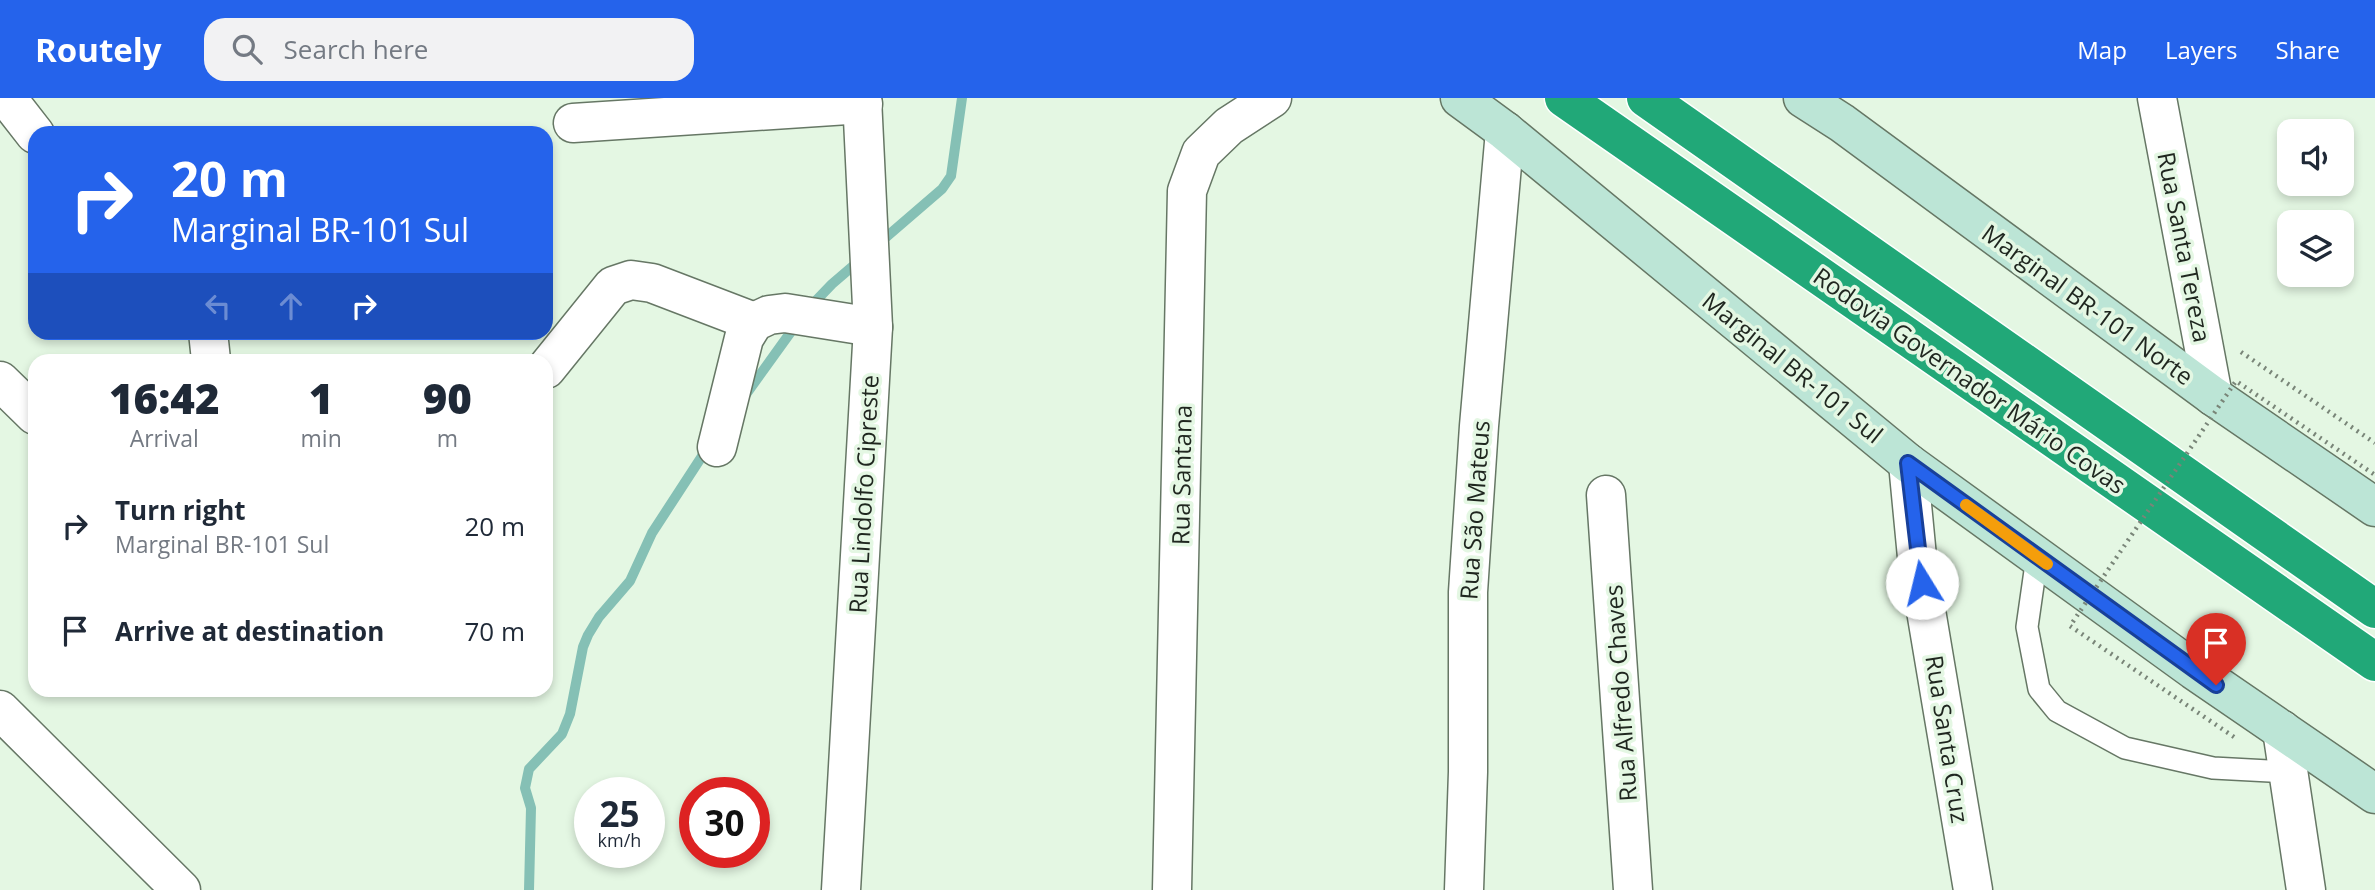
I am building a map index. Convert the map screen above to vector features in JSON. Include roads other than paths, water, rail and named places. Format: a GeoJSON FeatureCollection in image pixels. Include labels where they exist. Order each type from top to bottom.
{"type":"FeatureCollection","features":[{"type":"Feature","properties":{"kind":"highway","name":"Rodovia Governador Mário Covas"},"geometry":{"type":"LineString","coordinates":[[1564,98],[2375,662]]}},
{"type":"Feature","properties":{"kind":"highway","name":"Rodovia Governador Mário Covas"},"geometry":{"type":"LineString","coordinates":[[1646,98],[2375,609]]}},
{"type":"Feature","properties":{"kind":"main road","name":"Marginal BR-101 Sul"},"geometry":{"type":"LineString","coordinates":[[1460,98],[1506,131],[1908,463],[2194,670],[2375,794]]}},
{"type":"Feature","properties":{"kind":"main road","name":"Marginal BR-101 Norte"},"geometry":{"type":"LineString","coordinates":[[1803,98],[1839,111],[2213,396],[2375,507]]}},
{"type":"Feature","properties":{"kind":"street"},"geometry":{"type":"LineString","coordinates":[[7,98],[29,126]]}},
{"type":"Feature","properties":{"kind":"street","name":"Rua Santana"},"geometry":{"type":"LineString","coordinates":[[1171,890],[1187,191],[1201,153],[1229,126],[1272,98]]}},
{"type":"Feature","properties":{"kind":"street","name":"Rua Santa Tereza"},"geometry":{"type":"LineString","coordinates":[[2157,98],[2213,396]]}},
{"type":"Feature","properties":{"kind":"street"},"geometry":{"type":"LineString","coordinates":[[573,123],[862,101]]}},
{"type":"Feature","properties":{"kind":"street","name":"Rua Lindolfo Cipreste"},"geometry":{"type":"LineString","coordinates":[[841,890],[873,327],[862,101]]}},
{"type":"Feature","properties":{"kind":"street","name":"Rua São Mateus"},"geometry":{"type":"LineString","coordinates":[[1464,890],[1468,772],[1468,592],[1479,426],[1506,131]]}},
{"type":"Feature","properties":{"kind":"street"},"geometry":{"type":"LineString","coordinates":[[553,360],[613,286],[631,280],[652,283],[754,322]]}},
{"type":"Feature","properties":{"kind":"street"},"geometry":{"type":"LineString","coordinates":[[717,447],[744,338],[754,322],[769,314],[785,313],[873,327]]}},
{"type":"Feature","properties":{"kind":"street"},"geometry":{"type":"LineString","coordinates":[[0,381],[28,408]]}},
{"type":"Feature","properties":{"kind":"street","name":"Rua Santa Cruz"},"geometry":{"type":"LineString","coordinates":[[1908,463],[1917,557],[1973,890]]}},
{"type":"Feature","properties":{"kind":"street","name":"Rua Alfredo Chaves"},"geometry":{"type":"LineString","coordinates":[[1606,495],[1633,890]]}},
{"type":"Feature","properties":{"kind":"street"},"geometry":{"type":"LineString","coordinates":[[0,710],[181,890]]}},
{"type":"Feature","properties":{"kind":"street"},"geometry":{"type":"LineString","coordinates":[[2282,730],[2306,890]]}},
{"type":"Feature","properties":{"kind":"lane"},"geometry":{"type":"LineString","coordinates":[[2037,557],[2026,627],[2039,688],[2057,711],[2125,748],[2213,768],[2289,772]]}},
{"type":"Feature","properties":{"kind":"waterway"},"geometry":{"type":"LineString","coordinates":[[877,245],[942,189],[951,176],[962,98]]}},
{"type":"Feature","properties":{"kind":"waterway"},"geometry":{"type":"LineString","coordinates":[[808,309],[860,260]]}},
{"type":"Feature","properties":{"kind":"waterway"},"geometry":{"type":"LineString","coordinates":[[744,397],[798,322]]}},
{"type":"Feature","properties":{"kind":"waterway"},"geometry":{"type":"LineString","coordinates":[[529,890],[531,808],[525,788],[529,769],[562,734],[570,714],[583,647],[588,635],[599,617],[630,581],[652,533],[708,447]]}}]}
